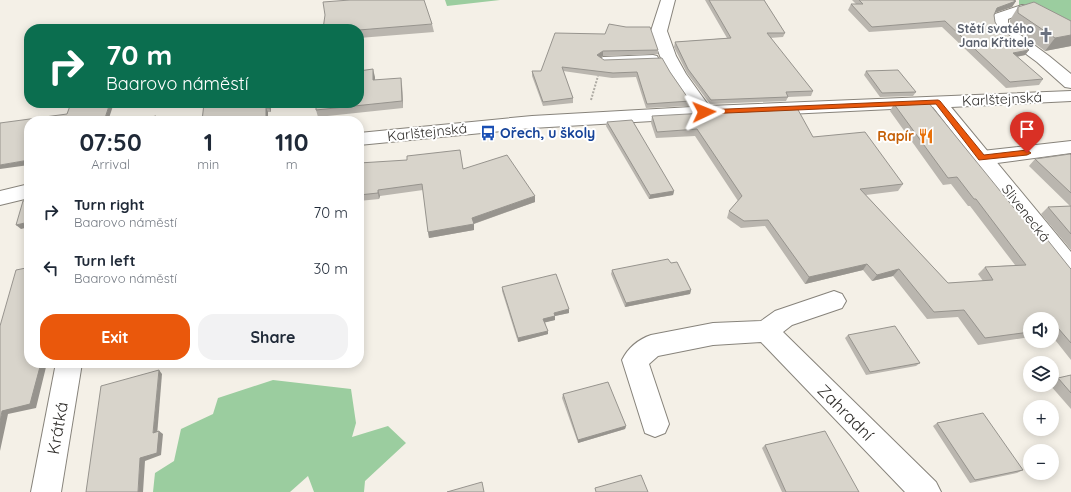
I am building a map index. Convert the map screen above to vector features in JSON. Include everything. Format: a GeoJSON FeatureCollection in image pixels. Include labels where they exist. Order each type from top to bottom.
{"type":"FeatureCollection","features":[{"type":"Feature","properties":{"kind":"street"},"geometry":{"type":"LineString","coordinates":[[668,0],[659,31],[668,56],[678,75],[704,112]]}},
{"type":"Feature","properties":{"kind":"street"},"geometry":{"type":"LineString","coordinates":[[1022,9],[1000,17],[1000,28],[1043,59],[1071,82]]}},
{"type":"Feature","properties":{"kind":"street","name":"Karlštejnská"},"geometry":{"type":"LineString","coordinates":[[364,139],[532,122],[704,112],[1071,96]]}},
{"type":"Feature","properties":{"kind":"street","name":"Slivenecká"},"geometry":{"type":"LineString","coordinates":[[938,102],[1071,268]]}},
{"type":"Feature","properties":{"kind":"street"},"geometry":{"type":"LineString","coordinates":[[982,158],[1071,147]]}},
{"type":"Feature","properties":{"kind":"street"},"geometry":{"type":"LineString","coordinates":[[0,198],[24,192]]}},
{"type":"Feature","properties":{"kind":"street"},"geometry":{"type":"LineString","coordinates":[[655,424],[635,360],[651,346],[713,334],[766,331],[784,318],[834,301]]}},
{"type":"Feature","properties":{"kind":"street","name":"Zahradní"},"geometry":{"type":"LineString","coordinates":[[766,331],[926,492]]}},
{"type":"Feature","properties":{"kind":"street","name":"Krátká"},"geometry":{"type":"LineString","coordinates":[[46,492],[68,368]]}},
{"type":"Feature","properties":{"kind":"lane"},"geometry":{"type":"LineString","coordinates":[[603,60],[661,58]]}},
{"type":"Feature","properties":{"kind":"path"},"geometry":{"type":"LineString","coordinates":[[590,105],[603,60]]}},
{"type":"Feature","properties":{"kind":"green space"},"geometry":{"type":"Polygon","coordinates":[[[445,0],[500,0],[447,6],[445,0]]]}},
{"type":"Feature","properties":{"kind":"green space"},"geometry":{"type":"Polygon","coordinates":[[[1019,0],[1071,0],[1071,36],[1036,10],[1019,5],[1019,0]]]}},
{"type":"Feature","properties":{"kind":"green space"},"geometry":{"type":"Polygon","coordinates":[[[273,380],[351,389],[356,423],[352,437],[388,426],[406,443],[365,481],[364,492],[314,492],[308,476],[290,492],[153,492],[155,473],[174,461],[181,429],[213,414],[218,398],[273,380]]]}},
{"type":"Feature","properties":{"kind":"building"},"geometry":{"type":"Polygon","coordinates":[[[350,0],[424,0],[432,24],[364,30],[364,24],[324,24],[325,15],[323,2],[350,0]]]}},
{"type":"Feature","properties":{"kind":"building"},"geometry":{"type":"Polygon","coordinates":[[[709,0],[764,0],[785,33],[767,33],[813,91],[786,92],[788,97],[711,100],[688,69],[675,42],[731,38],[709,0]]]}},
{"type":"Feature","properties":{"kind":"building"},"geometry":{"type":"Polygon","coordinates":[[[859,0],[1016,1],[997,8],[994,15],[995,22],[998,27],[1029,50],[1013,53],[1043,79],[1010,82],[945,21],[872,27],[851,4],[863,4],[859,0]]]}},
{"type":"Feature","properties":{"kind":"building"},"geometry":{"type":"Polygon","coordinates":[[[1034,2],[1071,21],[1071,35],[1055,38],[1018,13],[1018,7],[1034,2]]]}},
{"type":"Feature","properties":{"kind":"building"},"geometry":{"type":"Polygon","coordinates":[[[609,24],[626,27],[650,27],[658,50],[603,51],[597,55],[604,60],[662,58],[690,101],[647,104],[637,72],[613,73],[562,67],[573,98],[543,102],[532,71],[541,71],[555,33],[605,34],[609,24]]]}},
{"type":"Feature","properties":{"kind":"building"},"geometry":{"type":"Polygon","coordinates":[[[373,69],[373,80],[401,78],[402,101],[364,105],[364,70],[373,69]]]}},
{"type":"Feature","properties":{"kind":"building"},"geometry":{"type":"Polygon","coordinates":[[[898,70],[916,92],[882,93],[866,71],[898,70]]]}},
{"type":"Feature","properties":{"kind":"building"},"geometry":{"type":"Polygon","coordinates":[[[928,102],[1014,208],[1022,208],[1071,269],[1071,343],[1059,329],[1059,312],[1023,312],[1023,333],[985,338],[964,310],[934,312],[899,269],[877,275],[867,264],[809,277],[768,220],[744,221],[729,211],[742,196],[697,129],[657,132],[652,116],[797,108],[813,137],[865,132],[903,184],[860,189],[948,283],[993,280],[985,267],[1026,265],[976,199],[974,199],[957,177],[948,178],[894,104],[928,102]]]}},
{"type":"Feature","properties":{"kind":"building"},"geometry":{"type":"Polygon","coordinates":[[[69,108],[108,108],[106,116],[52,116],[67,114],[69,108]]]}},
{"type":"Feature","properties":{"kind":"building"},"geometry":{"type":"Polygon","coordinates":[[[203,108],[266,108],[266,116],[203,116],[203,108]]]}},
{"type":"Feature","properties":{"kind":"building"},"geometry":{"type":"Polygon","coordinates":[[[316,108],[335,108],[316,110],[316,108]]]}},
{"type":"Feature","properties":{"kind":"building"},"geometry":{"type":"Polygon","coordinates":[[[24,120],[24,161],[0,165],[0,123],[24,120]]]}},
{"type":"Feature","properties":{"kind":"building"},"geometry":{"type":"Polygon","coordinates":[[[632,120],[674,191],[650,195],[607,122],[632,120]]]}},
{"type":"Feature","properties":{"kind":"building"},"geometry":{"type":"Polygon","coordinates":[[[460,150],[463,169],[507,155],[535,196],[472,218],[474,224],[428,232],[422,184],[378,190],[378,193],[364,194],[364,163],[407,160],[407,156],[460,150]]]}},
{"type":"Feature","properties":{"kind":"building"},"geometry":{"type":"Polygon","coordinates":[[[1071,155],[1071,193],[1035,159],[1071,155]]]}},
{"type":"Feature","properties":{"kind":"building"},"geometry":{"type":"Polygon","coordinates":[[[23,201],[24,223],[16,225],[23,201]]]}},
{"type":"Feature","properties":{"kind":"building"},"geometry":{"type":"Polygon","coordinates":[[[1071,206],[1071,234],[1048,207],[1071,206]]]}},
{"type":"Feature","properties":{"kind":"building"},"geometry":{"type":"Polygon","coordinates":[[[668,259],[671,263],[677,262],[691,290],[626,303],[612,270],[668,259]]]}},
{"type":"Feature","properties":{"kind":"building"},"geometry":{"type":"Polygon","coordinates":[[[24,268],[24,368],[40,368],[30,404],[2,411],[0,422],[0,326],[16,270],[24,268]]]}},
{"type":"Feature","properties":{"kind":"building"},"geometry":{"type":"Polygon","coordinates":[[[556,274],[569,309],[554,313],[555,316],[543,319],[548,331],[518,338],[502,287],[556,274]]]}},
{"type":"Feature","properties":{"kind":"building"},"geometry":{"type":"Polygon","coordinates":[[[895,326],[920,363],[870,372],[848,335],[895,326]]]}},
{"type":"Feature","properties":{"kind":"building"},"geometry":{"type":"Polygon","coordinates":[[[159,370],[153,433],[159,431],[157,453],[140,458],[138,492],[86,492],[101,386],[159,370]]]}},
{"type":"Feature","properties":{"kind":"building"},"geometry":{"type":"Polygon","coordinates":[[[1071,375],[1071,393],[1059,379],[1059,378],[1071,375]]]}},
{"type":"Feature","properties":{"kind":"building"},"geometry":{"type":"Polygon","coordinates":[[[608,382],[626,426],[578,440],[563,394],[608,382]]]}},
{"type":"Feature","properties":{"kind":"building"},"geometry":{"type":"Polygon","coordinates":[[[983,413],[1023,470],[975,480],[937,423],[983,413]]]}},
{"type":"Feature","properties":{"kind":"building"},"geometry":{"type":"Polygon","coordinates":[[[825,431],[859,492],[786,492],[765,445],[825,431]]]}},
{"type":"Feature","properties":{"kind":"building"},"geometry":{"type":"Polygon","coordinates":[[[641,475],[648,492],[596,492],[595,488],[641,475]]]}},
{"type":"Feature","properties":{"kind":"building"},"geometry":{"type":"Polygon","coordinates":[[[482,482],[484,492],[447,492],[482,482]]]}},
{"type":"Feature","properties":{"kind":"place","name":"Stětí svatého Jana Křtitele"},"geometry":{"type":"Point","coordinates":[1046,35]}},
{"type":"Feature","properties":{"kind":"place","name":"Ořech, u školy"},"geometry":{"type":"Point","coordinates":[488,133]}},
{"type":"Feature","properties":{"kind":"place","name":"Rapír"},"geometry":{"type":"Point","coordinates":[926,136]}},
{"type":"Feature","properties":{"kind":"route"},"geometry":{"type":"LineString","coordinates":[[704,112],[938,102],[982,158],[1027,153]]}}]}
